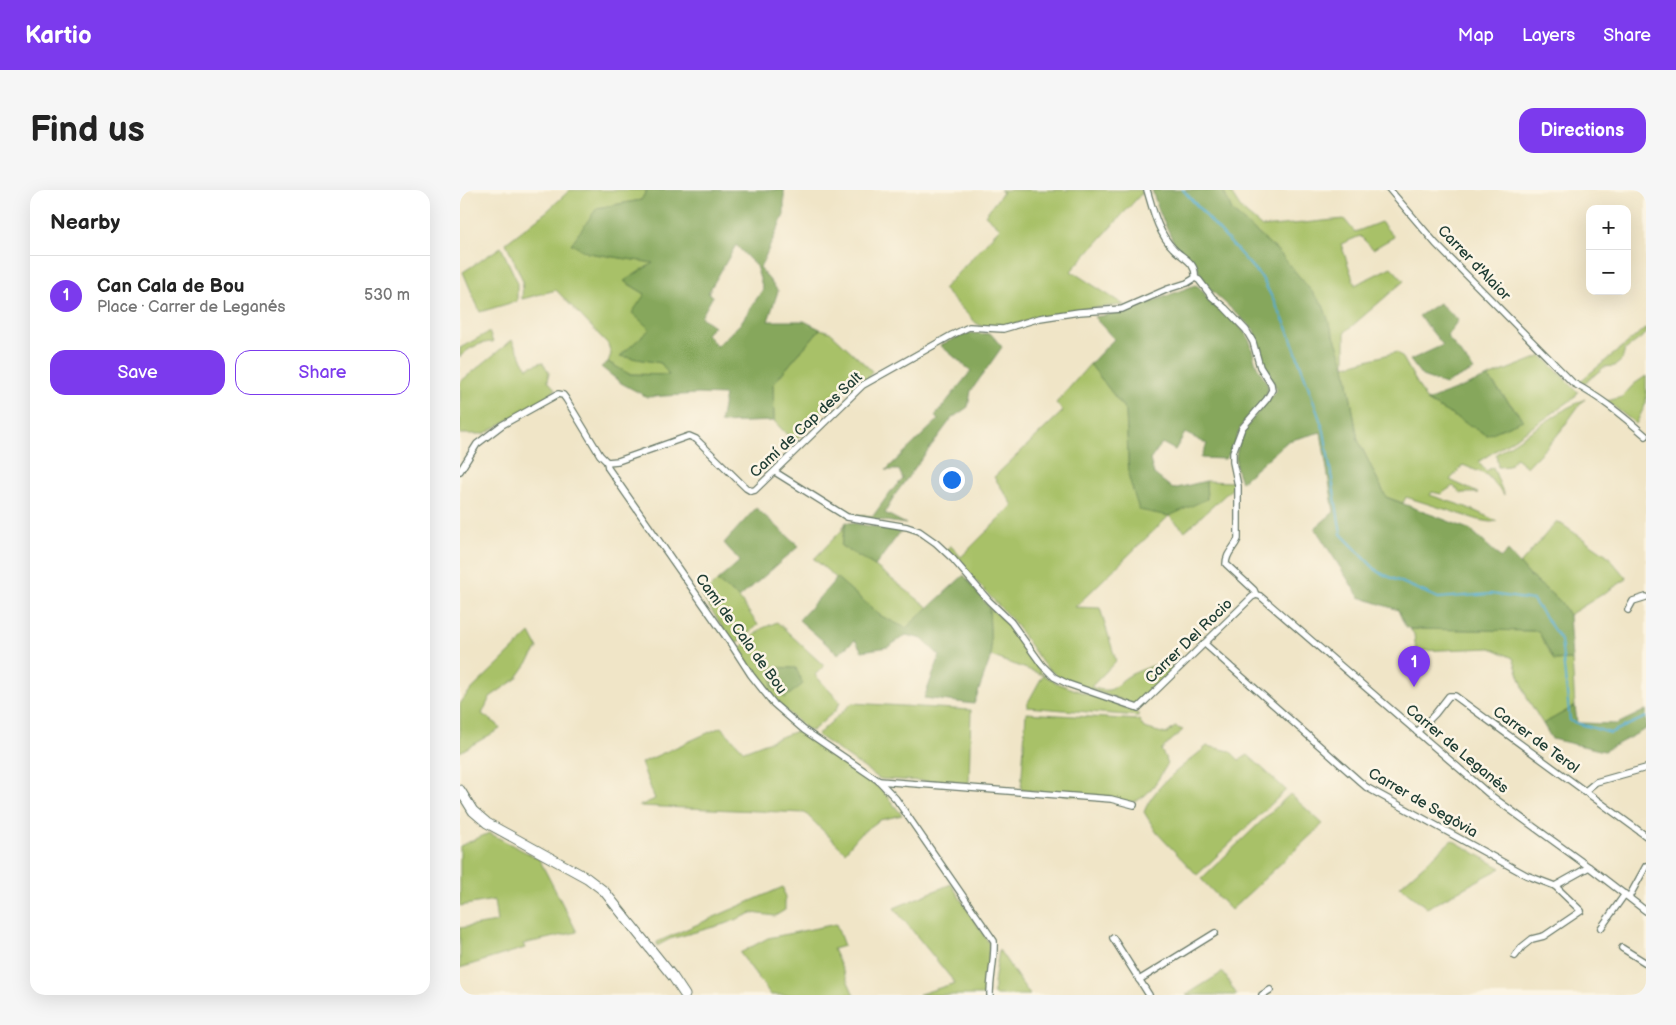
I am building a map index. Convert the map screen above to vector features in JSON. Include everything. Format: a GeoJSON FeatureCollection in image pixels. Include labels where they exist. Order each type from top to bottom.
{"type":"FeatureCollection","features":[{"type":"Feature","properties":{"kind":"street"},"geometry":{"type":"LineString","coordinates":[[1147,190],[1153,212],[1163,235],[1173,248],[1193,265],[1196,271],[1195,278]]}},
{"type":"Feature","properties":{"kind":"street","name":"Carrer d'Alaior"},"geometry":{"type":"LineString","coordinates":[[1390,190],[1436,244],[1573,382],[1614,409],[1646,436]]}},
{"type":"Feature","properties":{"kind":"street","name":"Camí de Cap des Salt"},"geometry":{"type":"LineString","coordinates":[[607,462],[618,461],[689,436],[696,439],[751,491],[759,488],[863,385],[969,327],[1003,329],[1048,317],[1079,312],[1122,309],[1195,278]]}},
{"type":"Feature","properties":{"kind":"street","name":"Carrer de Leganés"},"geometry":{"type":"LineString","coordinates":[[1195,278],[1199,280],[1212,298],[1230,312],[1246,330],[1253,342],[1260,367],[1271,384],[1272,390],[1242,428],[1233,452],[1238,486],[1238,539],[1235,546],[1228,553],[1226,564],[1258,595],[1490,795],[1627,895],[1646,911]]}},
{"type":"Feature","properties":{"kind":"street"},"geometry":{"type":"LineString","coordinates":[[460,471],[477,444],[536,405],[558,394],[563,395],[566,399],[600,455],[607,462]]}},
{"type":"Feature","properties":{"kind":"street","name":"Camí de Cala de Bou"},"geometry":{"type":"LineString","coordinates":[[607,462],[608,468],[731,644],[751,676],[774,704],[804,730],[878,781],[896,799],[994,941],[995,952],[990,995]]}},
{"type":"Feature","properties":{"kind":"street","name":"Carrer Del Rocio"},"geometry":{"type":"LineString","coordinates":[[775,472],[847,517],[907,527],[919,531],[936,543],[953,559],[989,601],[1011,622],[1042,666],[1054,677],[1068,684],[1138,708],[1252,597],[1258,595]]}},
{"type":"Feature","properties":{"kind":"street"},"geometry":{"type":"LineString","coordinates":[[1628,610],[1633,602],[1646,597]]}},
{"type":"Feature","properties":{"kind":"street","name":"Carrer de Segòvia"},"geometry":{"type":"LineString","coordinates":[[1205,644],[1366,787],[1526,875],[1555,886],[1581,911],[1544,936],[1532,940],[1522,947],[1515,956]]}},
{"type":"Feature","properties":{"kind":"street","name":"Carrer de Terol"},"geometry":{"type":"LineString","coordinates":[[1417,732],[1436,714],[1449,696],[1454,696],[1646,836]]}},
{"type":"Feature","properties":{"kind":"street"},"geometry":{"type":"LineString","coordinates":[[1584,792],[1596,782],[1646,768]]}},
{"type":"Feature","properties":{"kind":"street"},"geometry":{"type":"LineString","coordinates":[[878,781],[1111,799],[1134,805]]}},
{"type":"Feature","properties":{"kind":"street"},"geometry":{"type":"LineString","coordinates":[[460,790],[473,811],[487,823],[587,878],[604,891],[673,977],[685,995]]}},
{"type":"Feature","properties":{"kind":"street"},"geometry":{"type":"LineString","coordinates":[[1601,928],[1627,895],[1646,866]]}},
{"type":"Feature","properties":{"kind":"street"},"geometry":{"type":"LineString","coordinates":[[1555,886],[1589,867]]}},
{"type":"Feature","properties":{"kind":"street"},"geometry":{"type":"LineString","coordinates":[[1139,980],[1215,933]]}},
{"type":"Feature","properties":{"kind":"street"},"geometry":{"type":"LineString","coordinates":[[1113,938],[1148,995]]}},
{"type":"Feature","properties":{"kind":"street"},"geometry":{"type":"LineString","coordinates":[[1622,948],[1646,963]]}},
{"type":"Feature","properties":{"kind":"street"},"geometry":{"type":"LineString","coordinates":[[1262,995],[1270,990]]}},
{"type":"Feature","properties":{"kind":"green space"},"geometry":{"type":"Polygon","coordinates":[[[570,190],[647,190],[641,200],[597,208],[588,253],[654,263],[625,282],[645,294],[651,329],[620,356],[661,363],[670,375],[629,374],[608,362],[611,354],[608,344],[556,290],[522,299],[523,281],[506,243],[546,212],[570,190]]]}},
{"type":"Feature","properties":{"kind":"green space"},"geometry":{"type":"Polygon","coordinates":[[[647,190],[784,190],[784,215],[760,268],[778,291],[768,321],[804,321],[820,329],[773,384],[774,421],[720,423],[725,395],[698,394],[647,397],[621,383],[601,367],[608,362],[629,374],[669,375],[661,363],[620,356],[650,329],[632,313],[645,294],[624,281],[653,263],[588,253],[571,244],[597,208],[641,200],[647,190]],[[736,245],[708,293],[713,296],[701,317],[714,326],[706,334],[717,346],[740,324],[763,289],[756,266],[736,245]]]}},
{"type":"Feature","properties":{"kind":"green space"},"geometry":{"type":"Polygon","coordinates":[[[1000,190],[1141,190],[1142,193],[1071,271],[1124,305],[1074,310],[1006,326],[983,327],[976,323],[943,289],[1000,228],[985,215],[1003,192],[1000,190]]]}},
{"type":"Feature","properties":{"kind":"green space"},"geometry":{"type":"Polygon","coordinates":[[[1152,190],[1223,190],[1232,211],[1279,252],[1323,305],[1345,366],[1358,440],[1386,497],[1471,530],[1501,558],[1508,551],[1531,577],[1560,601],[1569,615],[1572,659],[1554,660],[1538,631],[1410,629],[1405,626],[1398,610],[1359,597],[1315,528],[1334,512],[1321,432],[1288,441],[1241,482],[1236,463],[1239,442],[1256,414],[1277,390],[1262,360],[1254,330],[1210,289],[1201,277],[1196,263],[1175,245],[1159,211],[1152,190]]]}},
{"type":"Feature","properties":{"kind":"green space"},"geometry":{"type":"Polygon","coordinates":[[[1223,190],[1229,190],[1242,210],[1262,227],[1344,219],[1355,232],[1381,222],[1394,237],[1373,249],[1360,236],[1341,244],[1355,285],[1391,267],[1404,281],[1345,332],[1345,366],[1279,252],[1232,211],[1223,190]]]}},
{"type":"Feature","properties":{"kind":"green space"},"geometry":{"type":"Polygon","coordinates":[[[501,247],[517,281],[517,301],[480,312],[463,272],[501,247]]]}},
{"type":"Feature","properties":{"kind":"green space"},"geometry":{"type":"Polygon","coordinates":[[[1195,285],[1246,334],[1256,365],[1266,380],[1268,388],[1266,397],[1243,424],[1225,459],[1201,458],[1207,444],[1185,433],[1175,450],[1162,443],[1150,460],[1154,474],[1173,489],[1206,481],[1207,499],[1169,516],[1139,510],[1129,478],[1126,411],[1090,364],[1114,339],[1094,317],[1125,312],[1195,285]]]}},
{"type":"Feature","properties":{"kind":"green space"},"geometry":{"type":"Polygon","coordinates":[[[1439,303],[1458,320],[1447,336],[1474,370],[1445,384],[1422,376],[1410,360],[1443,345],[1419,316],[1439,303]]]}},
{"type":"Feature","properties":{"kind":"green space"},"geometry":{"type":"Polygon","coordinates":[[[1646,328],[1646,334],[1625,350],[1622,360],[1615,366],[1604,367],[1584,384],[1579,382],[1646,328]]]}},
{"type":"Feature","properties":{"kind":"green space"},"geometry":{"type":"Polygon","coordinates":[[[820,329],[830,332],[872,371],[868,379],[837,395],[794,442],[774,421],[773,384],[820,329]]]}},
{"type":"Feature","properties":{"kind":"green space"},"geometry":{"type":"Polygon","coordinates":[[[489,332],[493,342],[475,346],[460,357],[460,348],[489,332]]]}},
{"type":"Feature","properties":{"kind":"green space"},"geometry":{"type":"Polygon","coordinates":[[[968,333],[991,334],[1002,347],[971,391],[968,407],[952,418],[894,496],[885,513],[906,524],[850,516],[851,514],[873,516],[891,491],[903,479],[899,470],[886,470],[938,420],[935,416],[971,371],[940,345],[968,333]]]}},
{"type":"Feature","properties":{"kind":"green space"},"geometry":{"type":"Polygon","coordinates":[[[512,340],[527,368],[542,362],[549,372],[548,381],[555,389],[538,403],[484,434],[460,434],[460,382],[512,340]]]}},
{"type":"Feature","properties":{"kind":"green space"},"geometry":{"type":"Polygon","coordinates":[[[1397,352],[1403,358],[1427,401],[1487,435],[1523,419],[1488,377],[1542,356],[1578,392],[1574,398],[1543,420],[1478,462],[1486,471],[1493,467],[1504,495],[1487,475],[1463,465],[1450,480],[1478,493],[1461,493],[1453,486],[1441,494],[1432,492],[1430,495],[1466,507],[1497,521],[1491,522],[1406,497],[1403,503],[1386,497],[1358,440],[1345,366],[1397,352]]]}},
{"type":"Feature","properties":{"kind":"green space"},"geometry":{"type":"Polygon","coordinates":[[[1090,364],[1126,411],[1129,478],[1207,499],[1206,481],[1233,482],[1235,486],[1185,531],[1169,516],[1075,607],[1100,608],[1116,661],[1091,687],[1106,690],[1114,688],[1132,674],[1165,661],[1175,670],[1137,705],[1074,684],[1057,676],[1044,665],[1013,621],[948,551],[950,545],[961,557],[1013,505],[994,477],[1063,411],[1056,403],[1090,364]]]}},
{"type":"Feature","properties":{"kind":"green space"},"geometry":{"type":"Polygon","coordinates":[[[1646,376],[1646,403],[1636,424],[1607,401],[1622,397],[1634,384],[1646,376]]]}},
{"type":"Feature","properties":{"kind":"green space"},"geometry":{"type":"Polygon","coordinates":[[[1488,377],[1523,420],[1487,435],[1427,401],[1488,377]]]}},
{"type":"Feature","properties":{"kind":"green space"},"geometry":{"type":"Polygon","coordinates":[[[1585,399],[1558,434],[1527,467],[1516,458],[1509,466],[1498,467],[1496,454],[1567,408],[1585,399]]]}},
{"type":"Feature","properties":{"kind":"green space"},"geometry":{"type":"Polygon","coordinates":[[[756,508],[799,546],[739,598],[717,581],[740,561],[724,543],[756,508]]]}},
{"type":"Feature","properties":{"kind":"green space"},"geometry":{"type":"Polygon","coordinates":[[[1557,521],[1607,555],[1627,579],[1569,615],[1560,601],[1531,577],[1520,564],[1557,521]]]}},
{"type":"Feature","properties":{"kind":"green space"},"geometry":{"type":"Polygon","coordinates":[[[846,522],[841,546],[875,566],[929,608],[906,629],[881,616],[814,559],[842,530],[846,522]]]}},
{"type":"Feature","properties":{"kind":"green space"},"geometry":{"type":"Polygon","coordinates":[[[846,522],[901,531],[875,566],[841,546],[846,522]]]}},
{"type":"Feature","properties":{"kind":"green space"},"geometry":{"type":"Polygon","coordinates":[[[964,575],[989,607],[991,656],[974,704],[924,698],[940,656],[922,639],[906,635],[888,647],[862,651],[855,640],[838,654],[799,620],[837,578],[881,616],[906,628],[964,575]]]}},
{"type":"Feature","properties":{"kind":"green space"},"geometry":{"type":"Polygon","coordinates":[[[717,581],[739,598],[758,625],[734,645],[702,596],[717,581]]]}},
{"type":"Feature","properties":{"kind":"green space"},"geometry":{"type":"Polygon","coordinates":[[[989,607],[1005,621],[1043,675],[991,656],[989,607]]]}},
{"type":"Feature","properties":{"kind":"green space"},"geometry":{"type":"Polygon","coordinates":[[[777,622],[824,666],[815,675],[840,702],[835,711],[812,731],[807,730],[777,702],[755,676],[738,650],[761,629],[777,622]]]}},
{"type":"Feature","properties":{"kind":"green space"},"geometry":{"type":"Polygon","coordinates":[[[1410,629],[1538,631],[1554,660],[1572,659],[1575,706],[1543,724],[1527,698],[1513,658],[1491,648],[1416,651],[1414,634],[1410,629]]]}},
{"type":"Feature","properties":{"kind":"green space"},"geometry":{"type":"Polygon","coordinates":[[[530,633],[538,648],[516,679],[490,697],[482,714],[497,724],[500,729],[460,752],[460,704],[467,694],[530,633]]]}},
{"type":"Feature","properties":{"kind":"green space"},"geometry":{"type":"Polygon","coordinates":[[[771,667],[796,668],[803,684],[785,698],[772,687],[771,667]]]}},
{"type":"Feature","properties":{"kind":"green space"},"geometry":{"type":"Polygon","coordinates":[[[1043,675],[1059,684],[1139,714],[1138,716],[1027,707],[1043,675]]]}},
{"type":"Feature","properties":{"kind":"green space"},"geometry":{"type":"Polygon","coordinates":[[[852,703],[971,710],[969,783],[880,779],[817,735],[852,703]]]}},
{"type":"Feature","properties":{"kind":"green space"},"geometry":{"type":"Polygon","coordinates":[[[1575,706],[1577,723],[1617,724],[1646,710],[1646,729],[1604,751],[1552,739],[1543,724],[1575,706]]]}},
{"type":"Feature","properties":{"kind":"green space"},"geometry":{"type":"Polygon","coordinates":[[[1026,713],[1139,720],[1144,728],[1166,734],[1175,727],[1183,730],[1161,750],[1168,763],[1158,780],[1145,795],[1134,802],[1021,790],[1026,713]]]}},
{"type":"Feature","properties":{"kind":"green space"},"geometry":{"type":"Polygon","coordinates":[[[721,727],[744,751],[799,730],[882,790],[902,815],[880,820],[860,834],[845,852],[805,813],[639,806],[655,799],[641,763],[721,727]]]}},
{"type":"Feature","properties":{"kind":"green space"},"geometry":{"type":"Polygon","coordinates":[[[1207,746],[1230,751],[1239,760],[1248,755],[1286,790],[1197,875],[1157,833],[1144,812],[1155,793],[1163,784],[1207,746]]]}},
{"type":"Feature","properties":{"kind":"green space"},"geometry":{"type":"Polygon","coordinates":[[[1290,794],[1323,824],[1231,910],[1201,879],[1290,794]]]}},
{"type":"Feature","properties":{"kind":"green space"},"geometry":{"type":"Polygon","coordinates":[[[489,833],[539,859],[577,932],[523,944],[525,948],[460,968],[460,928],[497,922],[494,900],[460,906],[460,846],[489,833]]]}},
{"type":"Feature","properties":{"kind":"green space"},"geometry":{"type":"Polygon","coordinates":[[[1452,840],[1501,868],[1427,908],[1400,886],[1452,840]]]}},
{"type":"Feature","properties":{"kind":"green space"},"geometry":{"type":"Polygon","coordinates":[[[951,884],[989,943],[987,995],[917,995],[955,983],[894,908],[951,884]]]}},
{"type":"Feature","properties":{"kind":"green space"},"geometry":{"type":"Polygon","coordinates":[[[783,887],[785,910],[775,916],[752,913],[728,923],[670,939],[657,946],[657,942],[783,887]]]}},
{"type":"Feature","properties":{"kind":"green space"},"geometry":{"type":"Polygon","coordinates":[[[836,924],[844,946],[833,949],[854,995],[771,995],[740,953],[768,938],[836,924]]]}},
{"type":"Feature","properties":{"kind":"green space"},"geometry":{"type":"Polygon","coordinates":[[[999,950],[1030,995],[994,995],[999,950]]]}},
{"type":"Feature","properties":{"kind":"green space"},"geometry":{"type":"Polygon","coordinates":[[[1223,972],[1237,995],[1186,995],[1223,972]]]}},
{"type":"Feature","properties":{"kind":"waterway"},"geometry":{"type":"LineString","coordinates":[[1183,190],[1262,278],[1287,327],[1324,431],[1341,534],[1378,572],[1438,598],[1491,594],[1533,600],[1561,640],[1570,721],[1610,733],[1646,717]]}},
{"type":"Feature","properties":{"kind":"place","name":"Can Cala de Bou"},"geometry":{"type":"Point","coordinates":[1414,687]}}]}
